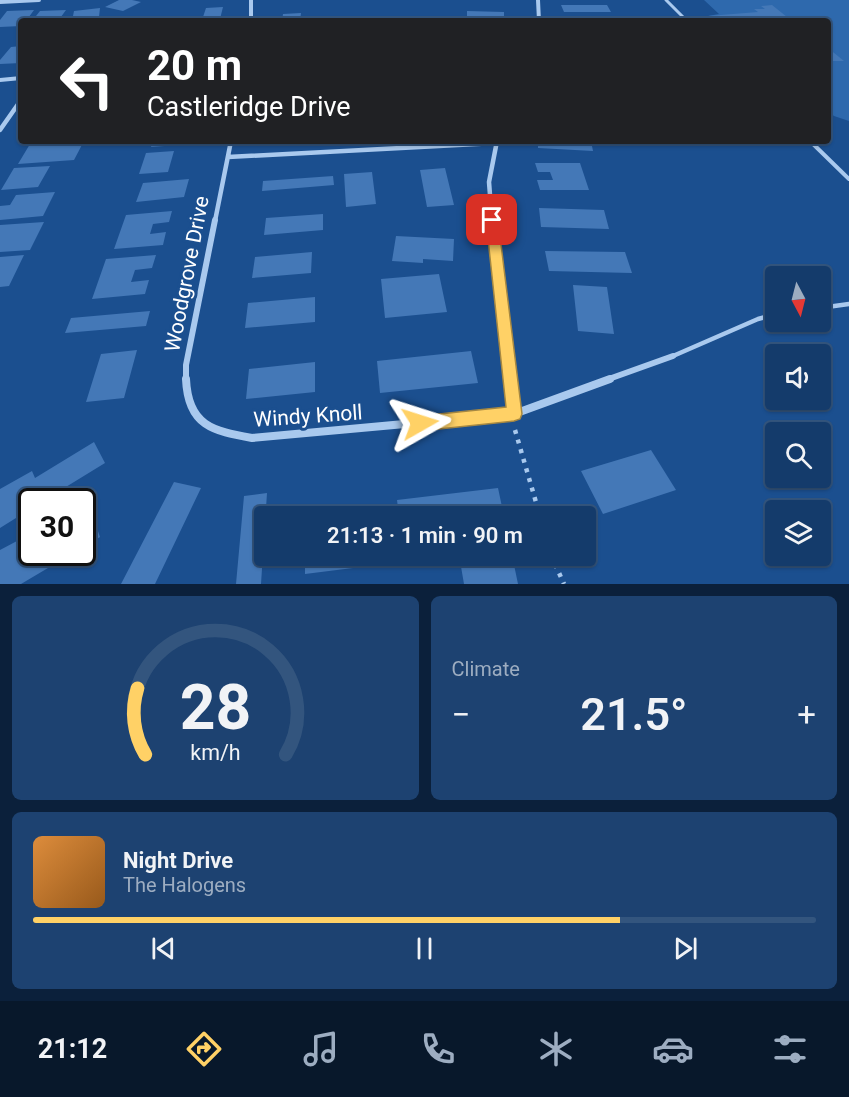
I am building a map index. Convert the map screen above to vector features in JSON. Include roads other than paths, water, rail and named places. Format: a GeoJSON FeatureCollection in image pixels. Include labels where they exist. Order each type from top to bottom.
{"type":"FeatureCollection","features":[{"type":"Feature","properties":{"kind":"street"},"geometry":{"type":"LineString","coordinates":[[0,2],[39,0]]}},
{"type":"Feature","properties":{"kind":"street"},"geometry":{"type":"LineString","coordinates":[[251,0],[251,18]]}},
{"type":"Feature","properties":{"kind":"street"},"geometry":{"type":"LineString","coordinates":[[538,0],[539,18]]}},
{"type":"Feature","properties":{"kind":"street"},"geometry":{"type":"LineString","coordinates":[[0,80],[18,78]]}},
{"type":"Feature","properties":{"kind":"street"},"geometry":{"type":"LineString","coordinates":[[0,130],[18,104]]}},
{"type":"Feature","properties":{"kind":"street","name":"Woodgrove Drive"},"geometry":{"type":"LineString","coordinates":[[195,412],[186,383],[187,357],[230,144]]}},
{"type":"Feature","properties":{"kind":"street"},"geometry":{"type":"LineString","coordinates":[[228,157],[461,144]]}},
{"type":"Feature","properties":{"kind":"street"},"geometry":{"type":"LineString","coordinates":[[497,144],[489,182],[489,199],[514,414]]}},
{"type":"Feature","properties":{"kind":"street","name":"Windy Knoll"},"geometry":{"type":"LineString","coordinates":[[195,412],[217,432],[252,438],[514,414],[673,356]]}},
{"type":"Feature","properties":{"kind":"lane"},"geometry":{"type":"LineString","coordinates":[[666,0],[684,18]]}},
{"type":"Feature","properties":{"kind":"lane"},"geometry":{"type":"LineString","coordinates":[[813,144],[849,179]]}},
{"type":"Feature","properties":{"kind":"lane"},"geometry":{"type":"LineString","coordinates":[[831,306],[849,304]]}},
{"type":"Feature","properties":{"kind":"lane"},"geometry":{"type":"LineString","coordinates":[[673,356],[765,317]]}}]}
